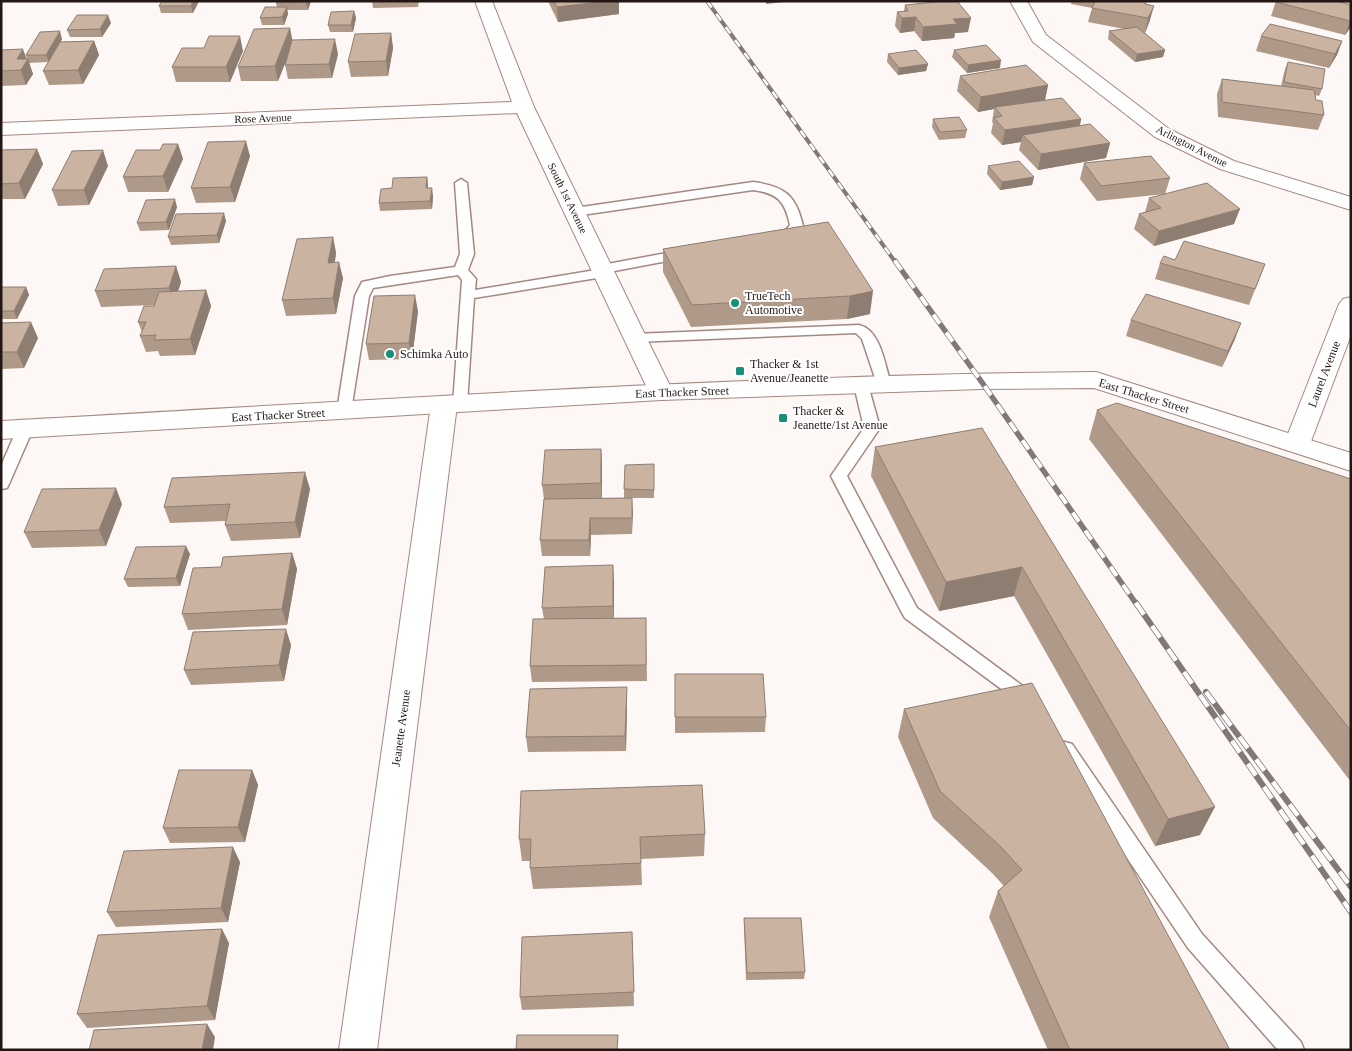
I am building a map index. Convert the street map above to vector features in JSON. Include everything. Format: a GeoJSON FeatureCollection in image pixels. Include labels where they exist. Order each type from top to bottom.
{"type":"FeatureCollection","features":[{"type":"Feature","properties":{"kind":"street","name":"South 1st Avenue"},"geometry":{"type":"LineString","coordinates":[[483,1],[524,106],[661,392]]}},
{"type":"Feature","properties":{"kind":"street","name":"Arlington Avenue"},"geometry":{"type":"LineString","coordinates":[[1018,1],[1038,38],[1162,133],[1227,165],[1351,204]]}},
{"type":"Feature","properties":{"kind":"street","name":"Rose Avenue"},"geometry":{"type":"LineString","coordinates":[[1,128],[524,106]]}},
{"type":"Feature","properties":{"kind":"street","name":"Laurel Avenue"},"geometry":{"type":"LineString","coordinates":[[1297,444],[1351,304]]}},
{"type":"Feature","properties":{"kind":"street","name":"East Thacker Street"},"geometry":{"type":"LineString","coordinates":[[13,430],[661,392],[1096,380],[1351,462]]}},
{"type":"Feature","properties":{"kind":"street","name":"Jeanette Avenue"},"geometry":{"type":"LineString","coordinates":[[358,1050],[452,405]]}},
{"type":"Feature","properties":{"kind":"lane"},"geometry":{"type":"LineString","coordinates":[[461,183],[467,254],[461,270]]}},
{"type":"Feature","properties":{"kind":"lane"},"geometry":{"type":"LineString","coordinates":[[575,212],[753,186],[772,188],[781,194],[796,216],[797,226],[790,233],[762,239]]}},
{"type":"Feature","properties":{"kind":"lane"},"geometry":{"type":"LineString","coordinates":[[468,295],[602,271],[696,251]]}},
{"type":"Feature","properties":{"kind":"lane"},"geometry":{"type":"LineString","coordinates":[[452,405],[468,295],[469,278],[461,270]]}},
{"type":"Feature","properties":{"kind":"lane"},"geometry":{"type":"LineString","coordinates":[[344,411],[362,296],[368,285],[384,280],[446,275],[461,270]]}},
{"type":"Feature","properties":{"kind":"lane"},"geometry":{"type":"LineString","coordinates":[[634,338],[860,329],[866,333],[869,339],[872,385],[872,428],[839,476],[912,613],[1034,704],[1040,712]]}},
{"type":"Feature","properties":{"kind":"lane"},"geometry":{"type":"LineString","coordinates":[[1,484],[13,430]]}},
{"type":"Feature","properties":{"kind":"lane"},"geometry":{"type":"LineString","coordinates":[[1056,736],[1195,941],[1293,1050]]}},
{"type":"Feature","properties":{"kind":"building"},"geometry":{"type":"Polygon","coordinates":[[[162,1],[193,1],[191,6],[159,6],[162,1]]]}},
{"type":"Feature","properties":{"kind":"building"},"geometry":{"type":"Polygon","coordinates":[[[277,1],[307,1],[276,3],[277,1]]]}},
{"type":"Feature","properties":{"kind":"building"},"geometry":{"type":"Polygon","coordinates":[[[554,1],[608,1],[557,7],[554,1]]]}},
{"type":"Feature","properties":{"kind":"building"},"geometry":{"type":"Polygon","coordinates":[[[957,1],[971,18],[953,19],[957,24],[923,27],[916,17],[902,18],[897,12],[908,11],[905,5],[957,1]]]}},
{"type":"Feature","properties":{"kind":"building"},"geometry":{"type":"Polygon","coordinates":[[[1095,1],[1146,1],[1145,4],[1154,6],[1148,18],[1092,8],[1095,1]]]}},
{"type":"Feature","properties":{"kind":"building"},"geometry":{"type":"Polygon","coordinates":[[[1276,1],[1337,1],[1351,5],[1351,20],[1350,21],[1276,1]]]}},
{"type":"Feature","properties":{"kind":"building"},"geometry":{"type":"Polygon","coordinates":[[[265,7],[287,7],[282,17],[260,18],[265,7]]]}},
{"type":"Feature","properties":{"kind":"building"},"geometry":{"type":"Polygon","coordinates":[[[354,11],[351,25],[328,25],[331,12],[354,11]]]}},
{"type":"Feature","properties":{"kind":"building"},"geometry":{"type":"Polygon","coordinates":[[[77,15],[108,15],[100,29],[67,30],[77,15]]]}},
{"type":"Feature","properties":{"kind":"building"},"geometry":{"type":"Polygon","coordinates":[[[1270,24],[1342,41],[1335,54],[1261,36],[1270,24]]]}},
{"type":"Feature","properties":{"kind":"building"},"geometry":{"type":"Polygon","coordinates":[[[1137,27],[1165,50],[1137,54],[1109,31],[1137,27]]]}},
{"type":"Feature","properties":{"kind":"building"},"geometry":{"type":"Polygon","coordinates":[[[290,28],[275,66],[238,67],[254,29],[290,28]]]}},
{"type":"Feature","properties":{"kind":"building"},"geometry":{"type":"Polygon","coordinates":[[[60,31],[46,55],[26,55],[40,32],[60,31]]]}},
{"type":"Feature","properties":{"kind":"building"},"geometry":{"type":"Polygon","coordinates":[[[391,33],[386,61],[348,62],[355,34],[391,33]]]}},
{"type":"Feature","properties":{"kind":"building"},"geometry":{"type":"Polygon","coordinates":[[[209,36],[240,36],[226,67],[172,67],[182,48],[204,48],[209,36]]]}},
{"type":"Feature","properties":{"kind":"building"},"geometry":{"type":"Polygon","coordinates":[[[335,39],[329,64],[285,65],[292,40],[335,39]]]}},
{"type":"Feature","properties":{"kind":"building"},"geometry":{"type":"Polygon","coordinates":[[[94,41],[78,70],[43,71],[60,42],[94,41]]]}},
{"type":"Feature","properties":{"kind":"building"},"geometry":{"type":"Polygon","coordinates":[[[986,45],[1001,60],[968,65],[954,50],[986,45]]]}},
{"type":"Feature","properties":{"kind":"building"},"geometry":{"type":"Polygon","coordinates":[[[23,49],[17,59],[28,59],[21,70],[1,71],[1,50],[23,49]]]}},
{"type":"Feature","properties":{"kind":"building"},"geometry":{"type":"Polygon","coordinates":[[[916,50],[928,64],[899,68],[888,54],[916,50]]]}},
{"type":"Feature","properties":{"kind":"building"},"geometry":{"type":"Polygon","coordinates":[[[1288,62],[1325,69],[1322,89],[1284,82],[1288,62]]]}},
{"type":"Feature","properties":{"kind":"building"},"geometry":{"type":"Polygon","coordinates":[[[1026,65],[1048,85],[981,97],[960,76],[1026,65]]]}},
{"type":"Feature","properties":{"kind":"building"},"geometry":{"type":"Polygon","coordinates":[[[1222,79],[1314,90],[1316,100],[1322,101],[1324,115],[1222,102],[1222,79]]]}},
{"type":"Feature","properties":{"kind":"building"},"geometry":{"type":"Polygon","coordinates":[[[1062,98],[1081,119],[1005,130],[994,118],[1002,116],[995,107],[1062,98]]]}},
{"type":"Feature","properties":{"kind":"building"},"geometry":{"type":"Polygon","coordinates":[[[959,117],[967,130],[940,132],[933,119],[959,117]]]}},
{"type":"Feature","properties":{"kind":"building"},"geometry":{"type":"Polygon","coordinates":[[[1090,124],[1110,143],[1041,154],[1023,135],[1090,124]]]}},
{"type":"Feature","properties":{"kind":"building"},"geometry":{"type":"Polygon","coordinates":[[[246,141],[230,187],[191,188],[208,142],[246,141]]]}},
{"type":"Feature","properties":{"kind":"building"},"geometry":{"type":"Polygon","coordinates":[[[163,144],[178,144],[163,176],[123,177],[136,150],[160,150],[163,144]]]}},
{"type":"Feature","properties":{"kind":"building"},"geometry":{"type":"Polygon","coordinates":[[[37,149],[19,183],[1,184],[1,150],[37,149]]]}},
{"type":"Feature","properties":{"kind":"building"},"geometry":{"type":"Polygon","coordinates":[[[103,150],[84,190],[52,190],[72,151],[103,150]]]}},
{"type":"Feature","properties":{"kind":"building"},"geometry":{"type":"Polygon","coordinates":[[[1151,156],[1170,178],[1101,186],[1084,163],[1151,156]]]}},
{"type":"Feature","properties":{"kind":"building"},"geometry":{"type":"Polygon","coordinates":[[[1019,161],[1034,177],[1002,182],[988,166],[1019,161]]]}},
{"type":"Feature","properties":{"kind":"building"},"geometry":{"type":"Polygon","coordinates":[[[427,177],[426,188],[432,188],[430,201],[379,203],[381,189],[392,188],[393,178],[427,177]]]}},
{"type":"Feature","properties":{"kind":"building"},"geometry":{"type":"Polygon","coordinates":[[[1207,183],[1240,209],[1159,231],[1139,214],[1161,208],[1149,198],[1207,183]]]}},
{"type":"Feature","properties":{"kind":"building"},"geometry":{"type":"Polygon","coordinates":[[[175,199],[166,222],[137,223],[146,200],[175,199]]]}},
{"type":"Feature","properties":{"kind":"building"},"geometry":{"type":"Polygon","coordinates":[[[224,213],[217,235],[168,237],[176,214],[224,213]]]}},
{"type":"Feature","properties":{"kind":"building"},"geometry":{"type":"Polygon","coordinates":[[[828,222],[873,291],[850,296],[692,305],[663,249],[828,222]]]}},
{"type":"Feature","properties":{"kind":"building"},"geometry":{"type":"Polygon","coordinates":[[[333,237],[328,263],[339,262],[333,298],[282,300],[297,239],[333,237]]]}},
{"type":"Feature","properties":{"kind":"building"},"geometry":{"type":"Polygon","coordinates":[[[1184,241],[1265,264],[1255,289],[1160,263],[1164,256],[1175,260],[1184,241]]]}},
{"type":"Feature","properties":{"kind":"building"},"geometry":{"type":"Polygon","coordinates":[[[176,266],[169,288],[95,291],[104,269],[176,266]]]}},
{"type":"Feature","properties":{"kind":"building"},"geometry":{"type":"Polygon","coordinates":[[[1,287],[26,287],[14,311],[1,311],[1,287]]]}},
{"type":"Feature","properties":{"kind":"building"},"geometry":{"type":"Polygon","coordinates":[[[206,290],[190,339],[154,340],[156,335],[140,336],[146,322],[138,322],[144,306],[154,306],[159,292],[206,290]]]}},
{"type":"Feature","properties":{"kind":"building"},"geometry":{"type":"Polygon","coordinates":[[[1146,294],[1241,323],[1228,351],[1131,320],[1146,294]]]}},
{"type":"Feature","properties":{"kind":"building"},"geometry":{"type":"Polygon","coordinates":[[[415,295],[409,343],[366,344],[374,296],[415,295]]]}},
{"type":"Feature","properties":{"kind":"building"},"geometry":{"type":"Polygon","coordinates":[[[31,322],[17,352],[1,352],[1,323],[31,322]]]}},
{"type":"Feature","properties":{"kind":"building"},"geometry":{"type":"Polygon","coordinates":[[[1117,403],[1351,479],[1351,731],[1097,410],[1117,403]]]}},
{"type":"Feature","properties":{"kind":"building"},"geometry":{"type":"Polygon","coordinates":[[[982,428],[1215,807],[1168,819],[1022,567],[946,582],[875,447],[982,428]]]}},
{"type":"Feature","properties":{"kind":"building"},"geometry":{"type":"Polygon","coordinates":[[[601,449],[601,483],[542,485],[545,450],[601,449]]]}},
{"type":"Feature","properties":{"kind":"building"},"geometry":{"type":"Polygon","coordinates":[[[654,464],[654,490],[624,489],[625,465],[654,464]]]}},
{"type":"Feature","properties":{"kind":"building"},"geometry":{"type":"Polygon","coordinates":[[[305,472],[295,522],[225,525],[230,504],[164,507],[172,478],[305,472]]]}},
{"type":"Feature","properties":{"kind":"building"},"geometry":{"type":"Polygon","coordinates":[[[116,488],[99,530],[24,532],[42,489],[116,488]]]}},
{"type":"Feature","properties":{"kind":"building"},"geometry":{"type":"Polygon","coordinates":[[[632,498],[632,518],[590,518],[589,540],[540,540],[544,499],[632,498]]]}},
{"type":"Feature","properties":{"kind":"building"},"geometry":{"type":"Polygon","coordinates":[[[186,546],[176,578],[124,579],[136,547],[186,546]]]}},
{"type":"Feature","properties":{"kind":"building"},"geometry":{"type":"Polygon","coordinates":[[[292,553],[282,609],[182,614],[193,568],[221,567],[223,557],[292,553]]]}},
{"type":"Feature","properties":{"kind":"building"},"geometry":{"type":"Polygon","coordinates":[[[613,565],[613,606],[542,608],[545,567],[613,565]]]}},
{"type":"Feature","properties":{"kind":"building"},"geometry":{"type":"Polygon","coordinates":[[[646,618],[646,665],[530,666],[533,619],[646,618]]]}},
{"type":"Feature","properties":{"kind":"building"},"geometry":{"type":"Polygon","coordinates":[[[286,629],[279,665],[184,670],[193,632],[286,629]]]}},
{"type":"Feature","properties":{"kind":"building"},"geometry":{"type":"Polygon","coordinates":[[[675,674],[763,674],[766,717],[675,717],[675,674]]]}},
{"type":"Feature","properties":{"kind":"building"},"geometry":{"type":"Polygon","coordinates":[[[1032,683],[1230,1050],[1070,1050],[998,891],[1022,870],[1001,847],[940,791],[904,709],[1032,683]]]}},
{"type":"Feature","properties":{"kind":"building"},"geometry":{"type":"Polygon","coordinates":[[[627,687],[625,736],[526,737],[530,689],[627,687]]]}},
{"type":"Feature","properties":{"kind":"building"},"geometry":{"type":"Polygon","coordinates":[[[179,770],[252,770],[238,827],[163,828],[179,770]]]}},
{"type":"Feature","properties":{"kind":"building"},"geometry":{"type":"Polygon","coordinates":[[[702,785],[705,834],[640,837],[641,863],[530,868],[531,839],[519,839],[521,791],[702,785]]]}},
{"type":"Feature","properties":{"kind":"building"},"geometry":{"type":"Polygon","coordinates":[[[233,847],[221,908],[107,912],[124,851],[233,847]]]}},
{"type":"Feature","properties":{"kind":"building"},"geometry":{"type":"Polygon","coordinates":[[[744,918],[801,918],[805,972],[747,973],[744,918]]]}},
{"type":"Feature","properties":{"kind":"building"},"geometry":{"type":"Polygon","coordinates":[[[222,929],[207,1006],[77,1014],[98,935],[222,929]]]}},
{"type":"Feature","properties":{"kind":"building"},"geometry":{"type":"Polygon","coordinates":[[[632,932],[634,992],[520,997],[522,937],[632,932]]]}},
{"type":"Feature","properties":{"kind":"building"},"geometry":{"type":"Polygon","coordinates":[[[207,1024],[202,1050],[89,1050],[94,1030],[207,1024]]]}},
{"type":"Feature","properties":{"kind":"building"},"geometry":{"type":"Polygon","coordinates":[[[517,1035],[618,1035],[617,1050],[516,1050],[517,1035]]]}},
{"type":"Feature","properties":{"kind":"railway"},"geometry":{"type":"LineString","coordinates":[[707,1],[896,263]]}},
{"type":"Feature","properties":{"kind":"railway"},"geometry":{"type":"LineString","coordinates":[[895,261],[1137,605]]}},
{"type":"Feature","properties":{"kind":"railway"},"geometry":{"type":"LineString","coordinates":[[1136,603],[1351,912]]}},
{"type":"Feature","properties":{"kind":"railway"},"geometry":{"type":"LineString","coordinates":[[1206,692],[1351,887]]}},
{"type":"Feature","properties":{"kind":"place","name":"TrueTech Automotive"},"geometry":{"type":"Point","coordinates":[735,303]}},
{"type":"Feature","properties":{"kind":"place","name":"Schimka Auto"},"geometry":{"type":"Point","coordinates":[390,354]}},
{"type":"Feature","properties":{"kind":"place","name":"Thacker & 1st Avenue/Jeanette"},"geometry":{"type":"Point","coordinates":[740,371]}},
{"type":"Feature","properties":{"kind":"place","name":"Thacker & Jeanette/1st Avenue"},"geometry":{"type":"Point","coordinates":[783,418]}}]}
